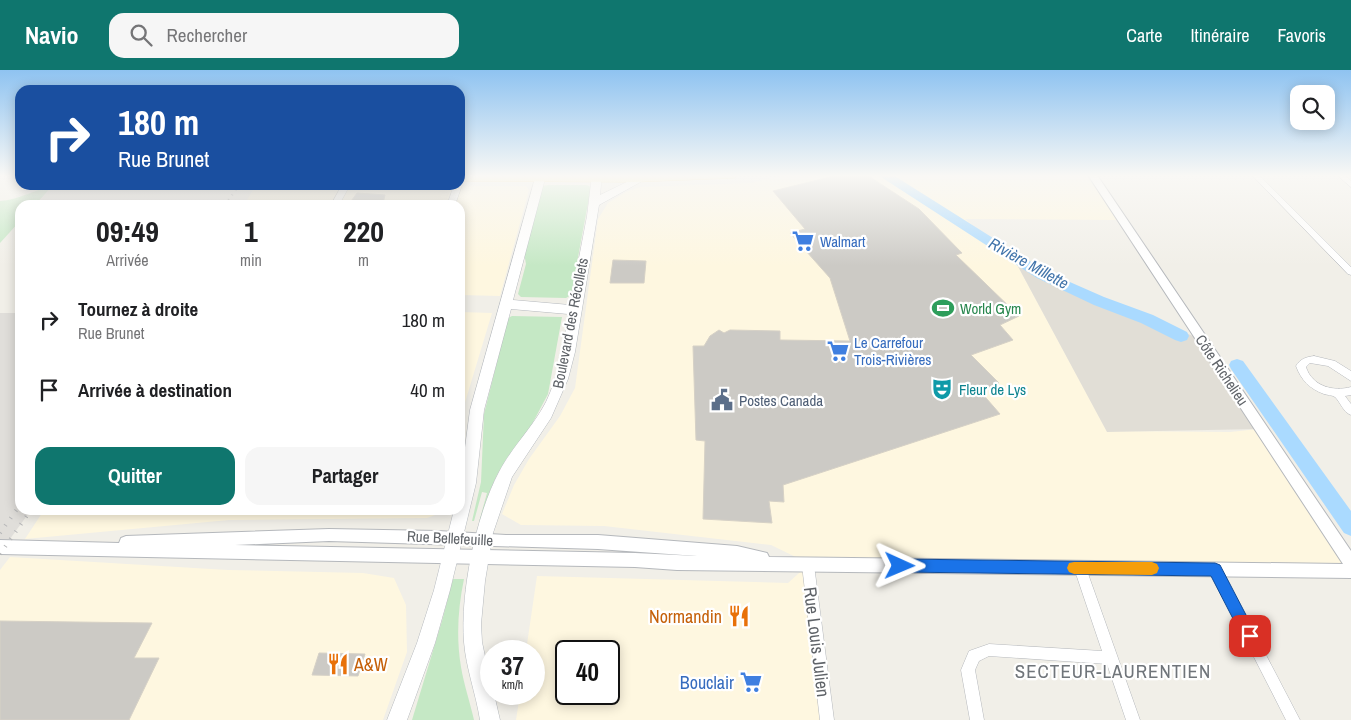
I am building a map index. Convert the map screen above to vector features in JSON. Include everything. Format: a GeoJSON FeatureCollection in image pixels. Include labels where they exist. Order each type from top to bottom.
{"type":"FeatureCollection","features":[{"type":"Feature","properties":{"kind":"main road"},"geometry":{"type":"LineString","coordinates":[[465,494],[469,477],[477,410],[532,205]]}},
{"type":"Feature","properties":{"kind":"main road","name":"Boulevard des Récollets"},"geometry":{"type":"LineString","coordinates":[[490,720],[475,654],[473,634],[475,597],[481,557],[494,502],[504,478],[516,456],[543,420],[555,396],[563,371],[593,205]]}},
{"type":"Feature","properties":{"kind":"main road"},"geometry":{"type":"LineString","coordinates":[[506,304],[574,310]]}},
{"type":"Feature","properties":{"kind":"main road"},"geometry":{"type":"LineString","coordinates":[[397,720],[426,642],[460,515]]}},
{"type":"Feature","properties":{"kind":"street","name":"Côte Richelieu"},"geometry":{"type":"LineString","coordinates":[[1112,205],[1351,564]]}},
{"type":"Feature","properties":{"kind":"street"},"geometry":{"type":"LineString","coordinates":[[1285,205],[1351,272]]}},
{"type":"Feature","properties":{"kind":"street"},"geometry":{"type":"LineString","coordinates":[[1351,377],[1340,367],[1323,360],[1315,359],[1303,362],[1301,366],[1302,371],[1311,383],[1319,388],[1337,393],[1351,391]]}},
{"type":"Feature","properties":{"kind":"street"},"geometry":{"type":"LineString","coordinates":[[1337,393],[1351,411]]}},
{"type":"Feature","properties":{"kind":"street","name":"Rue Bellefeuille"},"geometry":{"type":"LineString","coordinates":[[102,549],[119,544],[138,542],[330,535],[598,542],[737,553],[801,564]]}},
{"type":"Feature","properties":{"kind":"street","name":"Rue Bellefeuille"},"geometry":{"type":"LineString","coordinates":[[0,547],[635,560],[677,563],[1351,571]]}},
{"type":"Feature","properties":{"kind":"street","name":"Rue Louis Julien"},"geometry":{"type":"LineString","coordinates":[[801,564],[827,720]]}},
{"type":"Feature","properties":{"kind":"street"},"geometry":{"type":"LineString","coordinates":[[1080,568],[1133,720]]}},
{"type":"Feature","properties":{"kind":"street"},"geometry":{"type":"LineString","coordinates":[[1215,569],[1293,720]]}},
{"type":"Feature","properties":{"kind":"street"},"geometry":{"type":"LineString","coordinates":[[977,720],[968,670],[974,656],[989,650],[1111,658]]}},
{"type":"Feature","properties":{"kind":"shaded area"},"geometry":{"type":"Polygon","coordinates":[[[465,205],[525,205],[500,296],[465,295],[465,205]]]}},
{"type":"Feature","properties":{"kind":"shaded area"},"geometry":{"type":"Polygon","coordinates":[[[607,205],[1108,205],[1118,220],[965,219],[1014,259],[1107,431],[1230,432],[1258,429],[1349,569],[808,563],[771,545],[604,526],[521,525],[502,514],[514,485],[529,459],[560,416],[575,388],[598,219],[607,205]]]}},
{"type":"Feature","properties":{"kind":"shaded area"},"geometry":{"type":"Polygon","coordinates":[[[1014,259],[1195,337],[1258,429],[1107,432],[1014,259]]]}},
{"type":"Feature","properties":{"kind":"shaded area"},"geometry":{"type":"Polygon","coordinates":[[[465,312],[492,313],[465,402],[465,312]]]}},
{"type":"Feature","properties":{"kind":"shaded area"},"geometry":{"type":"Polygon","coordinates":[[[0,313],[15,313],[15,515],[27,515],[7,543],[0,543],[0,313]]]}},
{"type":"Feature","properties":{"kind":"shaded area"},"geometry":{"type":"Polygon","coordinates":[[[41,515],[435,515],[427,518],[229,520],[25,539],[41,515]]]}},
{"type":"Feature","properties":{"kind":"shaded area"},"geometry":{"type":"Polygon","coordinates":[[[10,557],[228,570],[363,573],[394,578],[406,605],[407,652],[383,720],[0,720],[0,570],[10,557]]]}},
{"type":"Feature","properties":{"kind":"shaded area"},"geometry":{"type":"Polygon","coordinates":[[[808,565],[827,720],[516,720],[518,705],[545,705],[545,640],[528,640],[537,576],[788,583],[808,565]]]}},
{"type":"Feature","properties":{"kind":"green space"},"geometry":{"type":"Polygon","coordinates":[[[0,205],[15,205],[15,226],[0,243],[0,205]]]}},
{"type":"Feature","properties":{"kind":"green space"},"geometry":{"type":"Polygon","coordinates":[[[537,205],[588,205],[571,295],[566,298],[521,297],[518,294],[526,264],[524,253],[537,205]]]}},
{"type":"Feature","properties":{"kind":"green space"},"geometry":{"type":"Polygon","coordinates":[[[512,316],[562,317],[548,394],[531,426],[497,475],[489,493],[482,522],[479,522],[487,493],[482,492],[474,521],[472,521],[481,482],[484,414],[508,318],[512,316]]]}},
{"type":"Feature","properties":{"kind":"green space"},"geometry":{"type":"Polygon","coordinates":[[[453,579],[464,579],[459,612],[459,656],[474,720],[412,720],[442,621],[453,579]]]}},
{"type":"Feature","properties":{"kind":"building","name":"Le Carrefour Trois-Rivières"},"geometry":{"type":"Polygon","coordinates":[[[785,205],[913,205],[919,209],[962,253],[956,255],[1019,316],[1000,325],[1013,340],[971,355],[999,383],[980,391],[1000,414],[783,485],[784,502],[769,501],[772,523],[703,519],[705,441],[696,440],[693,346],[704,346],[710,336],[719,330],[724,333],[730,330],[780,331],[780,340],[850,341],[830,278],[790,233],[805,229],[785,205]]]}},
{"type":"Feature","properties":{"kind":"building"},"geometry":{"type":"Polygon","coordinates":[[[613,260],[646,261],[644,283],[610,283],[613,260]]]}},
{"type":"Feature","properties":{"kind":"building"},"geometry":{"type":"Polygon","coordinates":[[[0,621],[152,623],[134,658],[159,658],[129,720],[0,720],[0,621]]]}},
{"type":"Feature","properties":{"kind":"building","name":"A&W"},"geometry":{"type":"Polygon","coordinates":[[[319,653],[365,654],[358,676],[312,675],[319,653]]]}},
{"type":"Feature","properties":{"kind":"waterway","name":"Rivière Millette"},"geometry":{"type":"LineString","coordinates":[[932,205],[1042,275],[1099,301],[1147,319],[1181,336]]}},
{"type":"Feature","properties":{"kind":"waterway","name":"Rivière Millette"},"geometry":{"type":"LineString","coordinates":[[1237,365],[1351,527]]}},
{"type":"Feature","properties":{"kind":"railway"},"geometry":{"type":"LineString","coordinates":[[0,533],[15,512]]}},
{"type":"Feature","properties":{"kind":"railway"},"geometry":{"type":"LineString","coordinates":[[0,554],[27,515]]}},
{"type":"Feature","properties":{"kind":"slow traffic"},"geometry":{"type":"LineString","coordinates":[[1074,568],[1152,568]]}},
{"type":"Feature","properties":{"kind":"place","name":"Walmart"},"geometry":{"type":"Point","coordinates":[803,241]}},
{"type":"Feature","properties":{"kind":"place","name":"World Gym"},"geometry":{"type":"Point","coordinates":[943,308]}},
{"type":"Feature","properties":{"kind":"place","name":"Le Carrefour Trois-Rivières"},"geometry":{"type":"Point","coordinates":[838,351]}},
{"type":"Feature","properties":{"kind":"place","name":"Fleur de Lys"},"geometry":{"type":"Point","coordinates":[942,389]}},
{"type":"Feature","properties":{"kind":"place","name":"Postes Canada"},"geometry":{"type":"Point","coordinates":[722,400]}},
{"type":"Feature","properties":{"kind":"place","name":"Normandin"},"geometry":{"type":"Point","coordinates":[739,616]}},
{"type":"Feature","properties":{"kind":"place","name":"A&W"},"geometry":{"type":"Point","coordinates":[338,664]}},
{"type":"Feature","properties":{"kind":"place","name":"Bouclair"},"geometry":{"type":"Point","coordinates":[751,682]}},
{"type":"Feature","properties":{"kind":"district","name":"SECTEUR-LAURENTIEN"},"geometry":{"type":"Point","coordinates":[1113,671]}},
{"type":"Feature","properties":{"kind":"route"},"geometry":{"type":"LineString","coordinates":[[900,566],[1215,569],[1250,636]]}}]}
